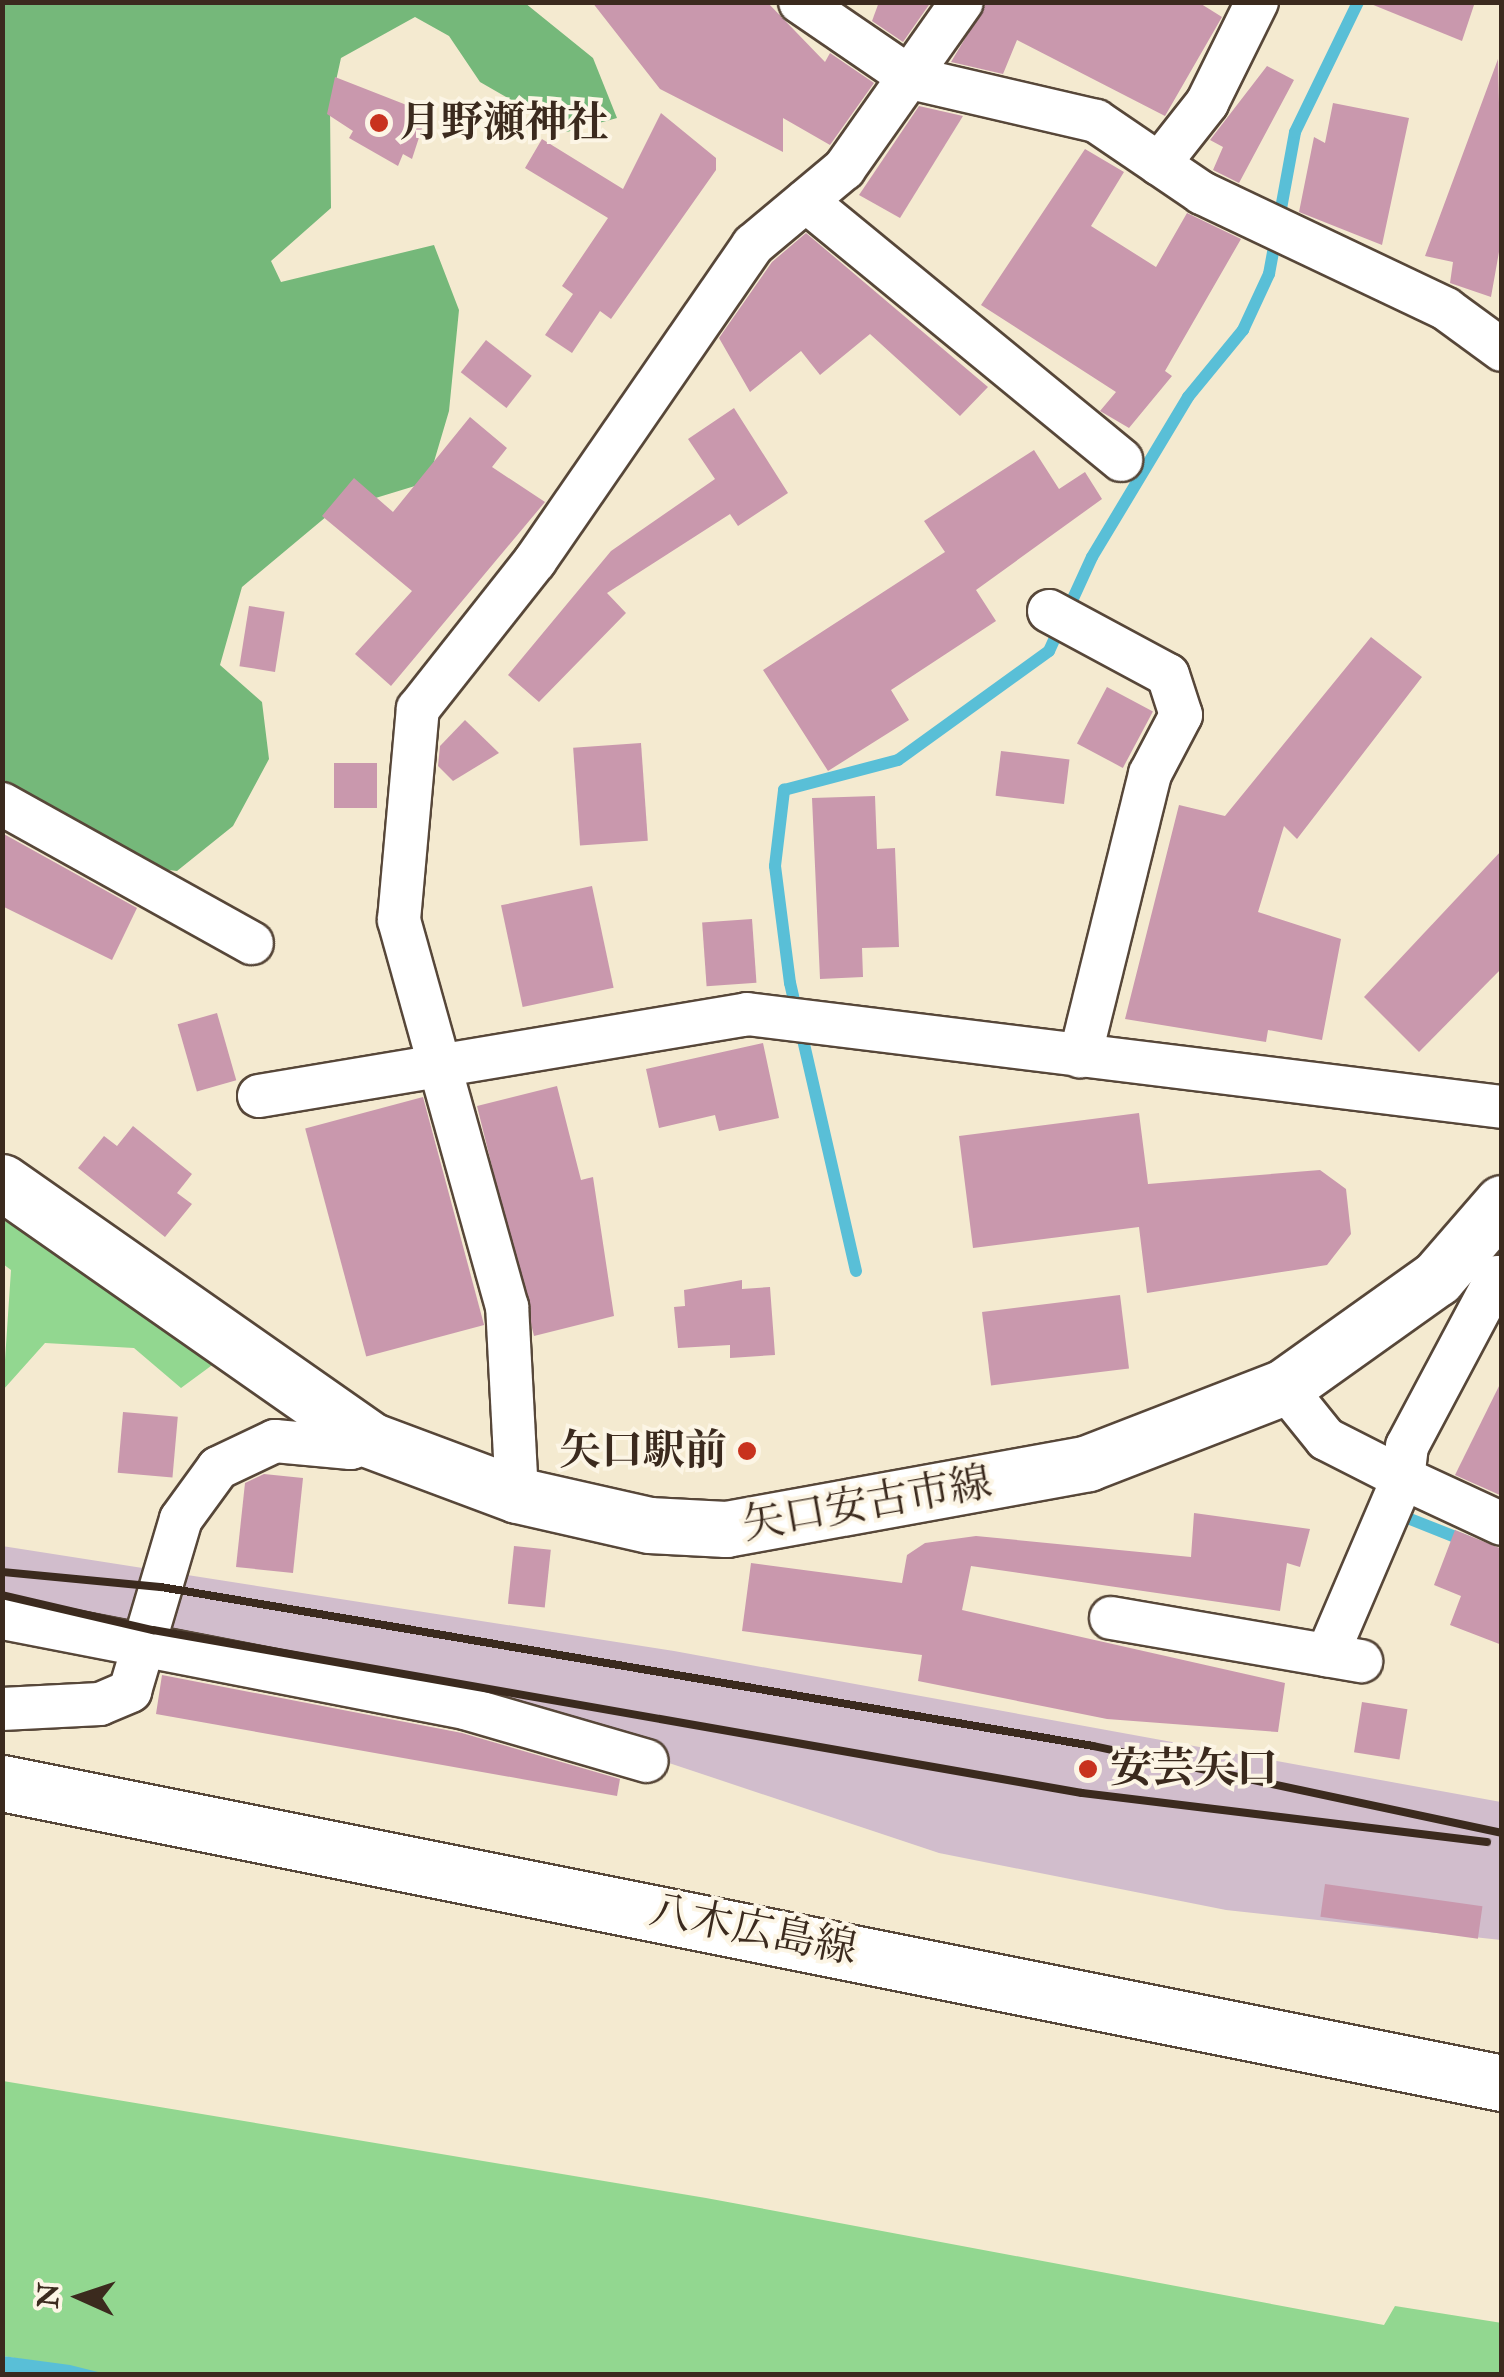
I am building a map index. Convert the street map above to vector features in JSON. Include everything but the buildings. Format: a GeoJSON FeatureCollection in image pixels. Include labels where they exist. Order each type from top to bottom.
{"type":"FeatureCollection","features":[{"type":"Feature","properties":{"kind":"main road","name":"矢口安古市線"},"geometry":{"type":"LineString","coordinates":[[2,1182],[370,1440],[516,1495],[649,1525],[799,1521],[1088,1463],[1284,1388],[1437,1278],[1502,1203]]}},
{"type":"Feature","properties":{"kind":"main road","name":"八木広島線"},"geometry":{"type":"LineString","coordinates":[[2,1783],[1502,2082]]}},
{"type":"Feature","properties":{"kind":"street"},"geometry":{"type":"LineString","coordinates":[[800,2],[911,78],[1096,121],[1159,164],[1446,309],[1502,350]]}},
{"type":"Feature","properties":{"kind":"street"},"geometry":{"type":"LineString","coordinates":[[516,1495],[507,1307],[399,920],[418,709],[536,561],[753,244],[844,169],[962,2]]}},
{"type":"Feature","properties":{"kind":"street"},"geometry":{"type":"LineString","coordinates":[[1159,164],[1206,103],[1257,2]]}},
{"type":"Feature","properties":{"kind":"street"},"geometry":{"type":"LineString","coordinates":[[806,201],[1122,460]]}},
{"type":"Feature","properties":{"kind":"street"},"geometry":{"type":"LineString","coordinates":[[1049,611],[1168,675],[1181,714],[1150,774],[1080,1056]]}},
{"type":"Feature","properties":{"kind":"street"},"geometry":{"type":"LineString","coordinates":[[2,804],[252,943]]}},
{"type":"Feature","properties":{"kind":"street"},"geometry":{"type":"LineString","coordinates":[[259,1096],[440,1070],[747,1014],[1502,1107]]}},
{"type":"Feature","properties":{"kind":"street"},"geometry":{"type":"LineString","coordinates":[[1111,1618],[1344,1658],[1403,1478],[1407,1446],[1497,1277]]}},
{"type":"Feature","properties":{"kind":"street"},"geometry":{"type":"LineString","coordinates":[[1284,1388],[1326,1439],[1502,1524]]}},
{"type":"Feature","properties":{"kind":"street"},"geometry":{"type":"LineString","coordinates":[[2,1709],[100,1704],[130,1691],[180,1519],[218,1468],[275,1441],[351,1448],[370,1440]]}},
{"type":"Feature","properties":{"kind":"street"},"geometry":{"type":"LineString","coordinates":[[2,1618],[468,1709],[646,1761]]}},
{"type":"Feature","properties":{"kind":"shaded area"},"geometry":{"type":"Polygon","coordinates":[[[2,1546],[674,1651],[1501,1802],[1501,1940],[1226,1910],[939,1853],[654,1758],[3,1603],[2,1546]]]}},
{"type":"Feature","properties":{"kind":"green space"},"geometry":{"type":"Polygon","coordinates":[[[3,3],[525,3],[593,58],[617,118],[567,132],[480,82],[449,36],[415,17],[341,58],[330,108],[331,208],[271,261],[281,282],[434,245],[459,310],[449,411],[428,482],[333,511],[242,587],[220,665],[262,702],[269,759],[233,826],[177,871],[120,864],[3,799],[3,3]]]}},
{"type":"Feature","properties":{"kind":"green space"},"geometry":{"type":"Polygon","coordinates":[[[3,1220],[87,1269],[215,1363],[181,1388],[134,1348],[45,1343],[3,1390],[11,1270],[3,1264],[3,1220]]]}},
{"type":"Feature","properties":{"kind":"green space"},"geometry":{"type":"Polygon","coordinates":[[[3,2081],[706,2198],[1384,2325],[1395,2306],[1502,2323],[1501,2374],[106,2374],[3,2356],[3,2081]]]}},
{"type":"Feature","properties":{"kind":"water"},"geometry":{"type":"Polygon","coordinates":[[[3,2356],[70,2365],[106,2374],[3,2374],[3,2356]]]}},
{"type":"Feature","properties":{"kind":"waterway"},"geometry":{"type":"LineString","coordinates":[[856,1271],[790,983],[775,866],[784,790],[898,760],[1049,651],[1092,557],[1188,397],[1243,330],[1269,274],[1295,132],[1358,2]]}},
{"type":"Feature","properties":{"kind":"waterway"},"geometry":{"type":"LineString","coordinates":[[1410,1519],[1468,1542]]}},
{"type":"Feature","properties":{"kind":"railway"},"geometry":{"type":"LineString","coordinates":[[2,1572],[161,1587],[1093,1746],[1502,1833]]}},
{"type":"Feature","properties":{"kind":"railway"},"geometry":{"type":"LineString","coordinates":[[2,1595],[153,1630],[1082,1793],[1487,1842]]}},
{"type":"Feature","properties":{"kind":"place","name":"月野瀬神社"},"geometry":{"type":"Point","coordinates":[379,123]}},
{"type":"Feature","properties":{"kind":"place","name":"矢口駅前"},"geometry":{"type":"Point","coordinates":[747,1451]}},
{"type":"Feature","properties":{"kind":"place","name":"安芸矢口"},"geometry":{"type":"Point","coordinates":[1088,1769]}}]}
